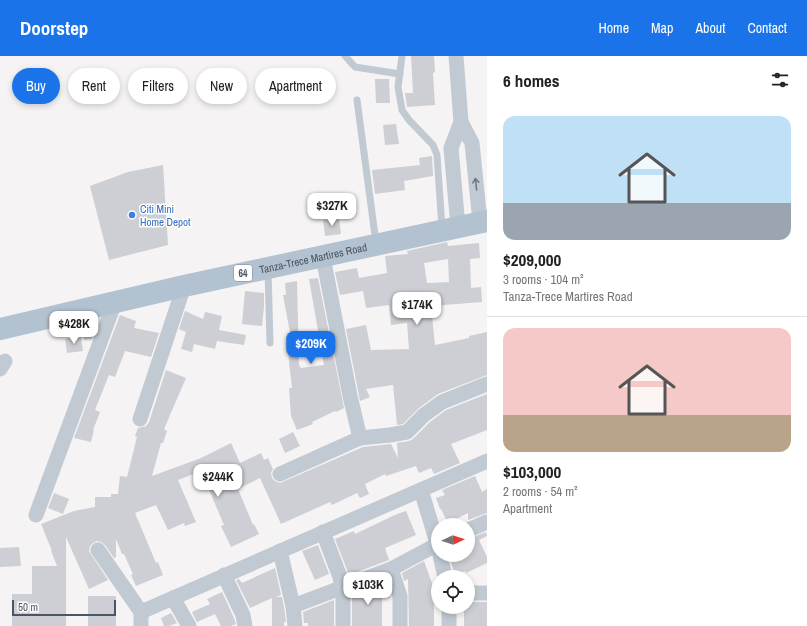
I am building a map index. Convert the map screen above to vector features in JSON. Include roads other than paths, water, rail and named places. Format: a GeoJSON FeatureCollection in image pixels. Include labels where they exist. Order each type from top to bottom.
{"type":"FeatureCollection","features":[{"type":"Feature","properties":{"kind":"main road","name":"Tanza-Trece Martires Road"},"geometry":{"type":"LineString","coordinates":[[0,329],[184,286],[484,222]]}},
{"type":"Feature","properties":{"kind":"street"},"geometry":{"type":"LineString","coordinates":[[456,56],[461,122],[472,142],[484,222]]}},
{"type":"Feature","properties":{"kind":"street"},"geometry":{"type":"LineString","coordinates":[[450,229],[451,148],[461,122]]}},
{"type":"Feature","properties":{"kind":"street"},"geometry":{"type":"LineString","coordinates":[[323,257],[350,396],[360,438]]}},
{"type":"Feature","properties":{"kind":"street"},"geometry":{"type":"LineString","coordinates":[[140,419],[184,286]]}},
{"type":"Feature","properties":{"kind":"street"},"geometry":{"type":"LineString","coordinates":[[36,515],[115,302]]}},
{"type":"Feature","properties":{"kind":"street"},"geometry":{"type":"LineString","coordinates":[[0,322],[0,329]]}},
{"type":"Feature","properties":{"kind":"street"},"geometry":{"type":"LineString","coordinates":[[280,474],[360,438],[407,432],[424,415],[442,402],[487,384]]}},
{"type":"Feature","properties":{"kind":"street"},"geometry":{"type":"LineString","coordinates":[[98,550],[141,619],[173,598],[280,550],[487,461]]}},
{"type":"Feature","properties":{"kind":"street"},"geometry":{"type":"LineString","coordinates":[[421,490],[431,522]]}},
{"type":"Feature","properties":{"kind":"street"},"geometry":{"type":"LineString","coordinates":[[475,528],[486,524]]}},
{"type":"Feature","properties":{"kind":"street"},"geometry":{"type":"LineString","coordinates":[[323,532],[339,573],[342,588],[343,626]]}},
{"type":"Feature","properties":{"kind":"street"},"geometry":{"type":"LineString","coordinates":[[293,606],[391,569],[431,549]]}},
{"type":"Feature","properties":{"kind":"street"},"geometry":{"type":"LineString","coordinates":[[280,550],[293,606],[295,626]]}},
{"type":"Feature","properties":{"kind":"street"},"geometry":{"type":"LineString","coordinates":[[391,569],[400,596],[400,626]]}},
{"type":"Feature","properties":{"kind":"street"},"geometry":{"type":"LineString","coordinates":[[224,575],[243,615],[245,626]]}},
{"type":"Feature","properties":{"kind":"street"},"geometry":{"type":"LineString","coordinates":[[475,593],[487,593]]}},
{"type":"Feature","properties":{"kind":"street"},"geometry":{"type":"LineString","coordinates":[[173,598],[189,626]]}},
{"type":"Feature","properties":{"kind":"street"},"geometry":{"type":"LineString","coordinates":[[449,614],[449,626]]}},
{"type":"Feature","properties":{"kind":"lane"},"geometry":{"type":"LineString","coordinates":[[345,56],[354,67],[400,74]]}},
{"type":"Feature","properties":{"kind":"lane"},"geometry":{"type":"LineString","coordinates":[[402,56],[398,87],[402,110],[409,120],[434,145],[450,229]]}},
{"type":"Feature","properties":{"kind":"lane"},"geometry":{"type":"LineString","coordinates":[[358,100],[376,246]]}},
{"type":"Feature","properties":{"kind":"lane"},"geometry":{"type":"LineString","coordinates":[[268,268],[270,343]]}},
{"type":"Feature","properties":{"kind":"place","name":"Citi Mini Home Depot"},"geometry":{"type":"Point","coordinates":[132,215]}}]}
